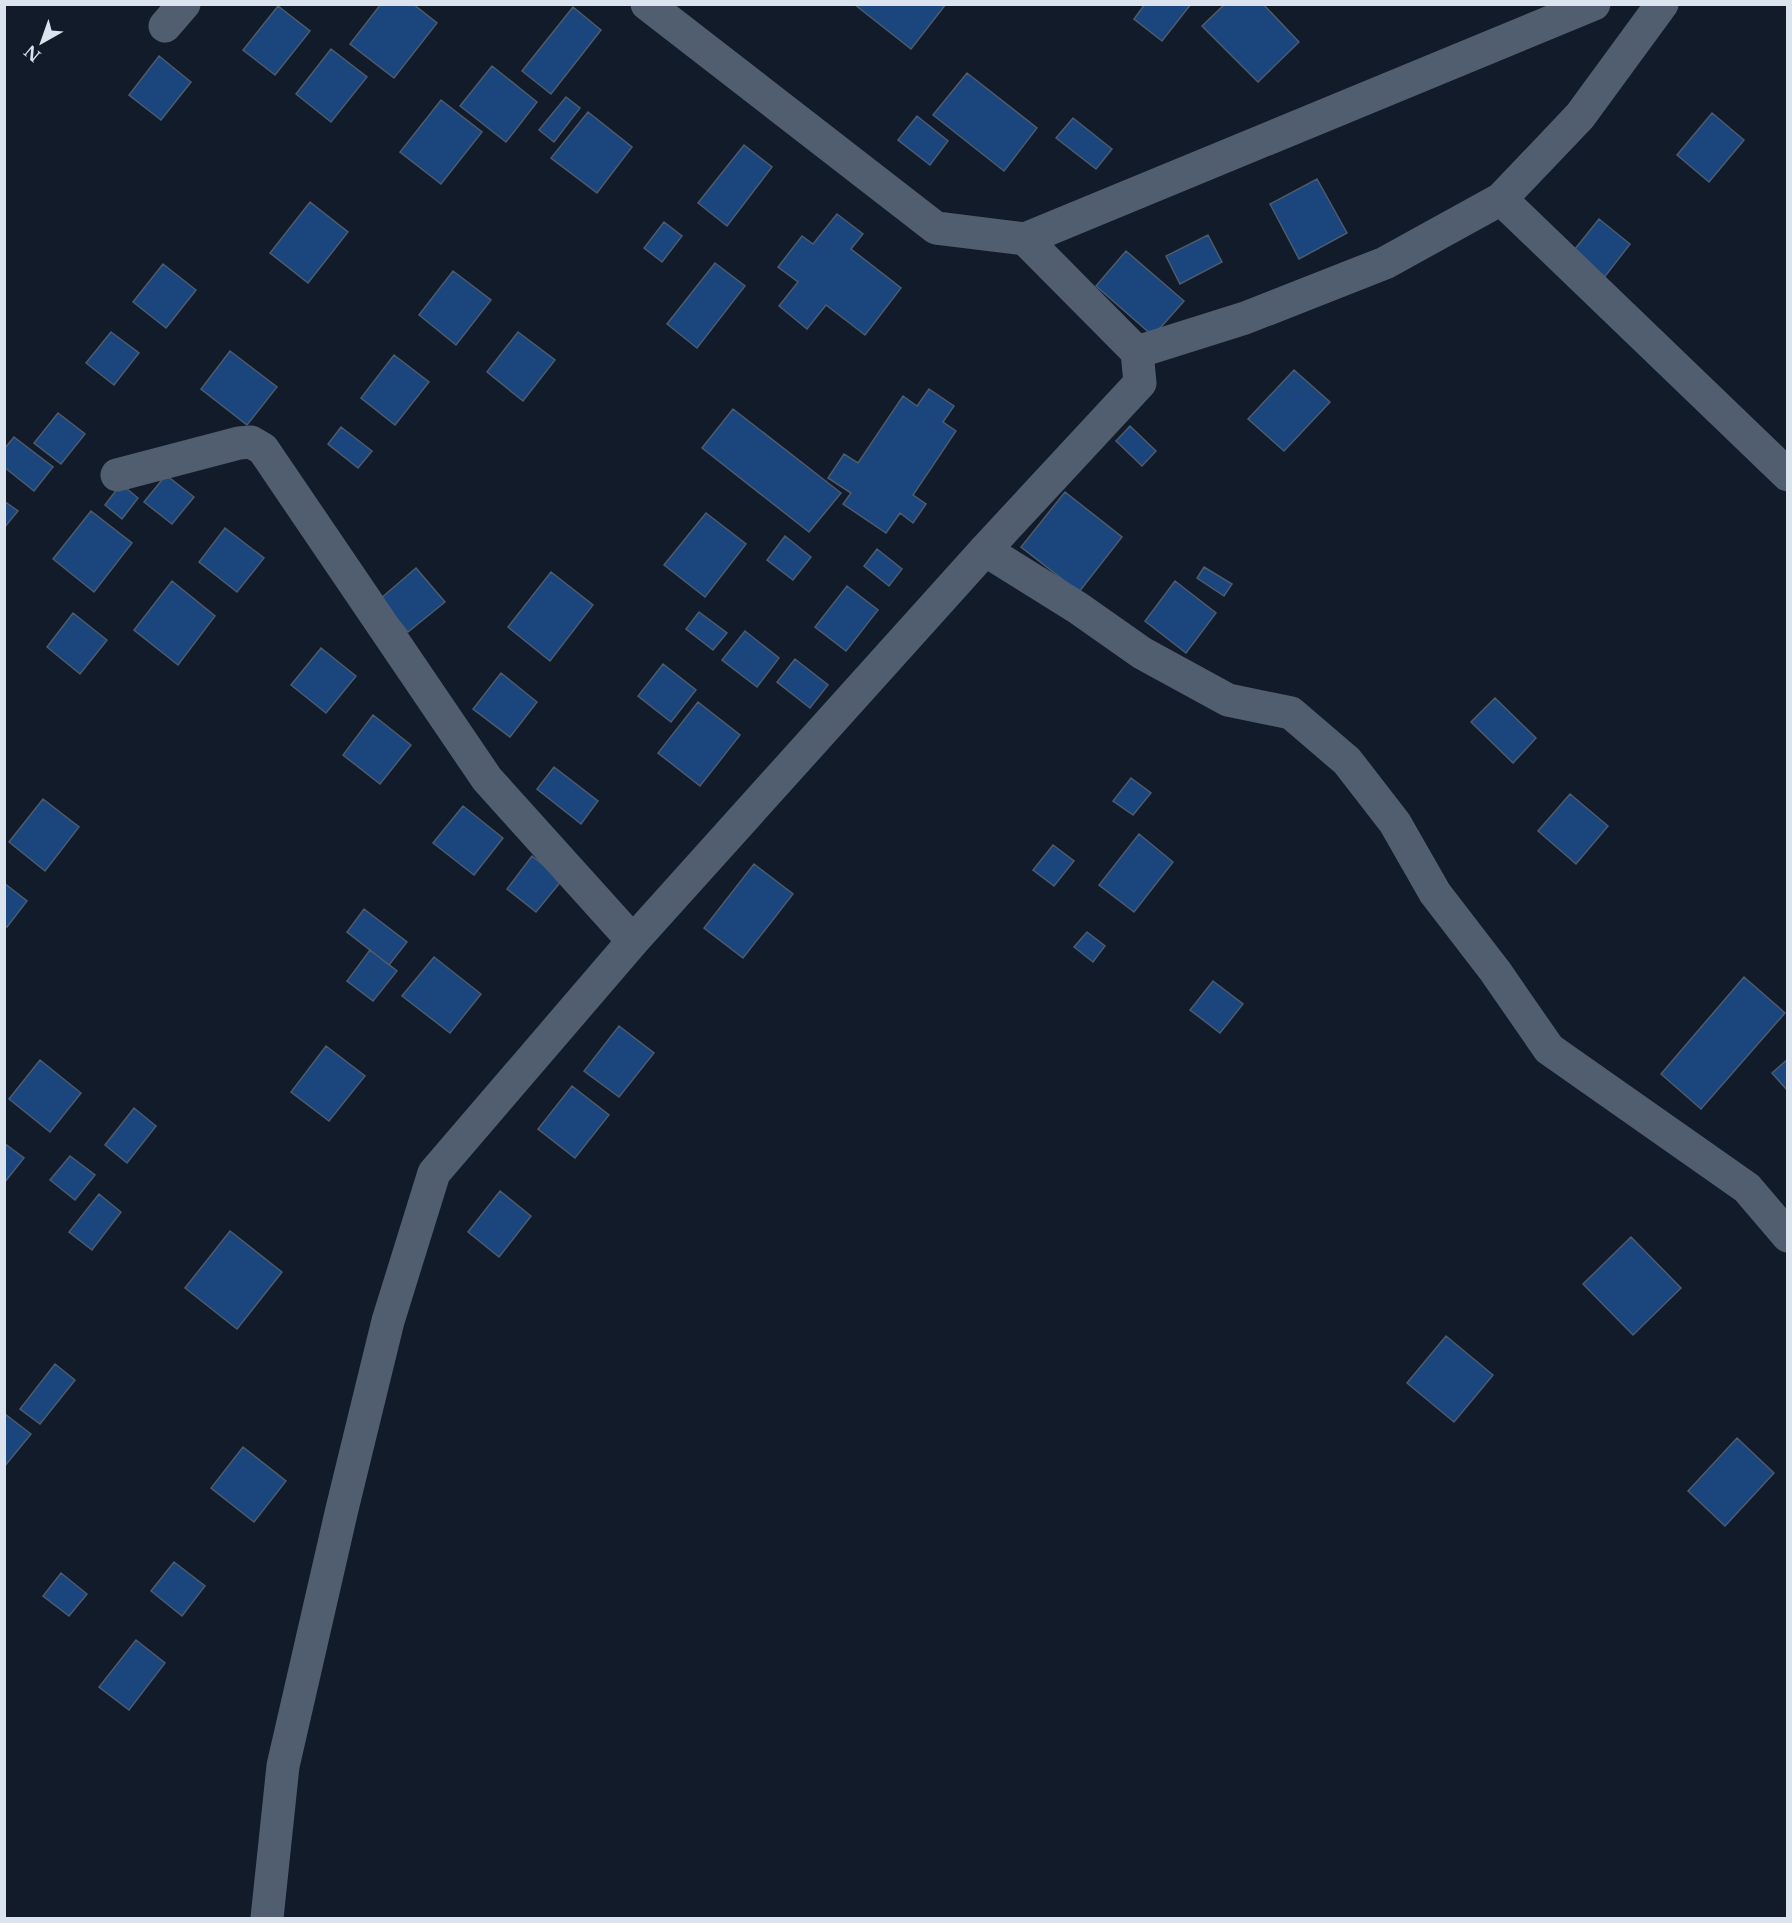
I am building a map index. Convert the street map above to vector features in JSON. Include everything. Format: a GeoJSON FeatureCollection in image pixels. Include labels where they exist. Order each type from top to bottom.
{"type":"FeatureCollection","features":[{"type":"Feature","properties":{"kind":"street"},"geometry":{"type":"LineString","coordinates":[[647,4],[936,228],[1025,239],[1594,4]]}},
{"type":"Feature","properties":{"kind":"street"},"geometry":{"type":"LineString","coordinates":[[1137,352],[1245,318],[1385,263],[1501,199],[1580,116],[1662,4]]}},
{"type":"Feature","properties":{"kind":"street"},"geometry":{"type":"LineString","coordinates":[[1501,199],[1788,475]]}},
{"type":"Feature","properties":{"kind":"street"},"geometry":{"type":"LineString","coordinates":[[267,1918],[282,1766],[385,1332],[434,1173],[633,941],[985,550],[1140,383],[1137,352],[1025,239]]}},
{"type":"Feature","properties":{"kind":"street"},"geometry":{"type":"LineString","coordinates":[[117,475],[239,443],[251,442],[263,449],[488,778],[633,941]]}},
{"type":"Feature","properties":{"kind":"street"},"geometry":{"type":"LineString","coordinates":[[985,550],[1078,608],[1142,653],[1228,700],[1291,713],[1347,761],[1395,823],[1435,893],[1495,971],[1549,1049],[1747,1188],[1788,1236]]}},
{"type":"Feature","properties":{"kind":"building"},"geometry":{"type":"Polygon","coordinates":[[[381,4],[413,4],[437,23],[394,78],[350,44],[381,4]]]}},
{"type":"Feature","properties":{"kind":"building"},"geometry":{"type":"Polygon","coordinates":[[[854,4],[946,4],[911,49],[854,4]]]}},
{"type":"Feature","properties":{"kind":"building"},"geometry":{"type":"Polygon","coordinates":[[[1145,4],[1191,4],[1162,41],[1134,19],[1145,4]]]}},
{"type":"Feature","properties":{"kind":"building"},"geometry":{"type":"Polygon","coordinates":[[[1225,4],[1263,4],[1299,42],[1258,82],[1202,26],[1225,4]]]}},
{"type":"Feature","properties":{"kind":"building"},"geometry":{"type":"Polygon","coordinates":[[[278,6],[310,31],[275,75],[243,50],[278,6]]]}},
{"type":"Feature","properties":{"kind":"building"},"geometry":{"type":"Polygon","coordinates":[[[573,7],[601,30],[551,94],[522,71],[573,7]]]}},
{"type":"Feature","properties":{"kind":"building"},"geometry":{"type":"Polygon","coordinates":[[[331,49],[367,77],[331,122],[296,94],[331,49]]]}},
{"type":"Feature","properties":{"kind":"building"},"geometry":{"type":"Polygon","coordinates":[[[159,56],[191,82],[161,120],[129,95],[159,56]]]}},
{"type":"Feature","properties":{"kind":"building"},"geometry":{"type":"Polygon","coordinates":[[[492,66],[537,102],[506,142],[460,106],[492,66]]]}},
{"type":"Feature","properties":{"kind":"building"},"geometry":{"type":"Polygon","coordinates":[[[967,73],[1037,128],[1004,171],[933,115],[967,73]]]}},
{"type":"Feature","properties":{"kind":"building"},"geometry":{"type":"Polygon","coordinates":[[[566,97],[580,108],[554,142],[539,130],[566,97]]]}},
{"type":"Feature","properties":{"kind":"building"},"geometry":{"type":"Polygon","coordinates":[[[441,100],[482,132],[441,184],[400,152],[441,100]]]}},
{"type":"Feature","properties":{"kind":"building"},"geometry":{"type":"Polygon","coordinates":[[[588,112],[632,147],[597,193],[551,158],[588,112]]]}},
{"type":"Feature","properties":{"kind":"building"},"geometry":{"type":"Polygon","coordinates":[[[1712,113],[1744,140],[1709,182],[1677,155],[1712,113]]]}},
{"type":"Feature","properties":{"kind":"building"},"geometry":{"type":"Polygon","coordinates":[[[917,116],[948,141],[930,165],[898,140],[917,116]]]}},
{"type":"Feature","properties":{"kind":"building"},"geometry":{"type":"Polygon","coordinates":[[[1073,118],[1112,149],[1096,169],[1056,138],[1073,118]]]}},
{"type":"Feature","properties":{"kind":"building"},"geometry":{"type":"Polygon","coordinates":[[[744,145],[772,167],[727,226],[698,203],[744,145]]]}},
{"type":"Feature","properties":{"kind":"building"},"geometry":{"type":"Polygon","coordinates":[[[1317,179],[1347,233],[1299,259],[1270,204],[1317,179]]]}},
{"type":"Feature","properties":{"kind":"building"},"geometry":{"type":"Polygon","coordinates":[[[310,202],[348,232],[308,283],[270,253],[310,202]]]}},
{"type":"Feature","properties":{"kind":"building"},"geometry":{"type":"Polygon","coordinates":[[[837,214],[863,234],[851,249],[901,288],[865,335],[826,305],[807,329],[779,306],[798,282],[778,267],[802,236],[813,244],[837,214]]]}},
{"type":"Feature","properties":{"kind":"building"},"geometry":{"type":"Polygon","coordinates":[[[1599,219],[1630,244],[1603,279],[1571,254],[1599,219]]]}},
{"type":"Feature","properties":{"kind":"building"},"geometry":{"type":"Polygon","coordinates":[[[664,222],[682,236],[662,262],[644,248],[664,222]]]}},
{"type":"Feature","properties":{"kind":"building"},"geometry":{"type":"Polygon","coordinates":[[[1208,235],[1222,262],[1180,284],[1166,256],[1208,235]]]}},
{"type":"Feature","properties":{"kind":"building"},"geometry":{"type":"Polygon","coordinates":[[[1126,251],[1184,301],[1153,336],[1096,286],[1126,251]]]}},
{"type":"Feature","properties":{"kind":"building"},"geometry":{"type":"Polygon","coordinates":[[[715,263],[745,286],[697,348],[667,324],[715,263]]]}},
{"type":"Feature","properties":{"kind":"building"},"geometry":{"type":"Polygon","coordinates":[[[163,264],[196,290],[166,328],[133,302],[163,264]]]}},
{"type":"Feature","properties":{"kind":"building"},"geometry":{"type":"Polygon","coordinates":[[[453,271],[491,300],[456,345],[419,315],[453,271]]]}},
{"type":"Feature","properties":{"kind":"building"},"geometry":{"type":"Polygon","coordinates":[[[111,332],[139,353],[114,385],[86,363],[111,332]]]}},
{"type":"Feature","properties":{"kind":"building"},"geometry":{"type":"Polygon","coordinates":[[[518,332],[555,360],[523,401],[487,372],[518,332]]]}},
{"type":"Feature","properties":{"kind":"building"},"geometry":{"type":"Polygon","coordinates":[[[230,351],[277,387],[247,425],[201,389],[230,351]]]}},
{"type":"Feature","properties":{"kind":"building"},"geometry":{"type":"Polygon","coordinates":[[[394,355],[429,382],[395,425],[361,398],[394,355]]]}},
{"type":"Feature","properties":{"kind":"building"},"geometry":{"type":"Polygon","coordinates":[[[1294,370],[1330,402],[1284,451],[1248,419],[1294,370]]]}},
{"type":"Feature","properties":{"kind":"building"},"geometry":{"type":"Polygon","coordinates":[[[929,389],[954,406],[943,422],[956,431],[913,495],[926,504],[913,523],[900,513],[886,533],[843,504],[851,493],[828,478],[844,454],[858,463],[903,396],[917,406],[929,389]]]}},
{"type":"Feature","properties":{"kind":"building"},"geometry":{"type":"Polygon","coordinates":[[[733,409],[841,493],[809,532],[702,448],[733,409]]]}},
{"type":"Feature","properties":{"kind":"building"},"geometry":{"type":"Polygon","coordinates":[[[58,413],[85,434],[61,464],[34,443],[58,413]]]}},
{"type":"Feature","properties":{"kind":"building"},"geometry":{"type":"Polygon","coordinates":[[[1130,426],[1156,451],[1142,466],[1116,441],[1130,426]]]}},
{"type":"Feature","properties":{"kind":"building"},"geometry":{"type":"Polygon","coordinates":[[[341,427],[372,451],[358,468],[328,444],[341,427]]]}},
{"type":"Feature","properties":{"kind":"building"},"geometry":{"type":"Polygon","coordinates":[[[14,437],[53,467],[34,491],[4,467],[4,449],[14,437]]]}},
{"type":"Feature","properties":{"kind":"building"},"geometry":{"type":"Polygon","coordinates":[[[166,475],[194,497],[172,524],[144,502],[166,475]]]}},
{"type":"Feature","properties":{"kind":"building"},"geometry":{"type":"Polygon","coordinates":[[[121,484],[138,498],[122,519],[105,505],[121,484]]]}},
{"type":"Feature","properties":{"kind":"building"},"geometry":{"type":"Polygon","coordinates":[[[1065,492],[1122,537],[1079,592],[1021,547],[1065,492]]]}},
{"type":"Feature","properties":{"kind":"building"},"geometry":{"type":"Polygon","coordinates":[[[4,501],[18,511],[4,528],[4,501]]]}},
{"type":"Feature","properties":{"kind":"building"},"geometry":{"type":"Polygon","coordinates":[[[91,511],[132,543],[94,592],[53,559],[91,511]]]}},
{"type":"Feature","properties":{"kind":"building"},"geometry":{"type":"Polygon","coordinates":[[[706,513],[746,544],[705,597],[664,565],[706,513]]]}},
{"type":"Feature","properties":{"kind":"building"},"geometry":{"type":"Polygon","coordinates":[[[225,528],[264,558],[237,592],[199,562],[225,528]]]}},
{"type":"Feature","properties":{"kind":"building"},"geometry":{"type":"Polygon","coordinates":[[[785,536],[811,557],[793,580],[767,560],[785,536]]]}},
{"type":"Feature","properties":{"kind":"building"},"geometry":{"type":"Polygon","coordinates":[[[877,549],[902,569],[889,586],[864,566],[877,549]]]}},
{"type":"Feature","properties":{"kind":"building"},"geometry":{"type":"Polygon","coordinates":[[[1204,567],[1232,584],[1224,596],[1197,578],[1204,567]]]}},
{"type":"Feature","properties":{"kind":"building"},"geometry":{"type":"Polygon","coordinates":[[[416,568],[445,602],[408,632],[380,599],[416,568]]]}},
{"type":"Feature","properties":{"kind":"building"},"geometry":{"type":"Polygon","coordinates":[[[551,572],[593,605],[550,661],[508,627],[551,572]]]}},
{"type":"Feature","properties":{"kind":"building"},"geometry":{"type":"Polygon","coordinates":[[[172,581],[215,616],[178,665],[134,630],[172,581]]]}},
{"type":"Feature","properties":{"kind":"building"},"geometry":{"type":"Polygon","coordinates":[[[1175,581],[1216,613],[1186,653],[1145,621],[1175,581]]]}},
{"type":"Feature","properties":{"kind":"building"},"geometry":{"type":"Polygon","coordinates":[[[847,586],[878,610],[846,651],[815,627],[847,586]]]}},
{"type":"Feature","properties":{"kind":"building"},"geometry":{"type":"Polygon","coordinates":[[[699,612],[727,633],[713,650],[686,629],[699,612]]]}},
{"type":"Feature","properties":{"kind":"building"},"geometry":{"type":"Polygon","coordinates":[[[73,613],[107,640],[80,674],[47,647],[73,613]]]}},
{"type":"Feature","properties":{"kind":"building"},"geometry":{"type":"Polygon","coordinates":[[[745,631],[779,658],[757,687],[722,660],[745,631]]]}},
{"type":"Feature","properties":{"kind":"building"},"geometry":{"type":"Polygon","coordinates":[[[321,648],[356,676],[326,713],[291,685],[321,648]]]}},
{"type":"Feature","properties":{"kind":"building"},"geometry":{"type":"Polygon","coordinates":[[[795,659],[828,685],[810,708],[777,682],[795,659]]]}},
{"type":"Feature","properties":{"kind":"building"},"geometry":{"type":"Polygon","coordinates":[[[663,664],[696,690],[671,722],[638,696],[663,664]]]}},
{"type":"Feature","properties":{"kind":"building"},"geometry":{"type":"Polygon","coordinates":[[[501,673],[537,702],[510,737],[473,709],[501,673]]]}},
{"type":"Feature","properties":{"kind":"building"},"geometry":{"type":"Polygon","coordinates":[[[1495,698],[1536,738],[1513,763],[1471,722],[1495,698]]]}},
{"type":"Feature","properties":{"kind":"building"},"geometry":{"type":"Polygon","coordinates":[[[698,702],[740,735],[700,786],[658,753],[698,702]]]}},
{"type":"Feature","properties":{"kind":"building"},"geometry":{"type":"Polygon","coordinates":[[[373,715],[411,745],[380,784],[343,755],[373,715]]]}},
{"type":"Feature","properties":{"kind":"building"},"geometry":{"type":"Polygon","coordinates":[[[554,767],[598,801],[581,824],[537,789],[554,767]]]}},
{"type":"Feature","properties":{"kind":"building"},"geometry":{"type":"Polygon","coordinates":[[[1131,778],[1151,793],[1133,815],[1113,801],[1131,778]]]}},
{"type":"Feature","properties":{"kind":"building"},"geometry":{"type":"Polygon","coordinates":[[[1570,794],[1608,826],[1576,864],[1538,831],[1570,794]]]}},
{"type":"Feature","properties":{"kind":"building"},"geometry":{"type":"Polygon","coordinates":[[[43,799],[79,827],[45,871],[9,842],[43,799]]]}},
{"type":"Feature","properties":{"kind":"building"},"geometry":{"type":"Polygon","coordinates":[[[463,806],[503,838],[474,875],[433,843],[463,806]]]}},
{"type":"Feature","properties":{"kind":"building"},"geometry":{"type":"Polygon","coordinates":[[[1139,834],[1173,862],[1134,912],[1099,885],[1139,834]]]}},
{"type":"Feature","properties":{"kind":"building"},"geometry":{"type":"Polygon","coordinates":[[[1053,845],[1074,861],[1054,886],[1033,870],[1053,845]]]}},
{"type":"Feature","properties":{"kind":"building"},"geometry":{"type":"Polygon","coordinates":[[[532,856],[562,880],[536,912],[507,889],[532,856]]]}},
{"type":"Feature","properties":{"kind":"building"},"geometry":{"type":"Polygon","coordinates":[[[754,864],[793,894],[743,958],[704,928],[754,864]]]}},
{"type":"Feature","properties":{"kind":"building"},"geometry":{"type":"Polygon","coordinates":[[[4,883],[27,901],[7,927],[4,925],[4,883]]]}},
{"type":"Feature","properties":{"kind":"building"},"geometry":{"type":"Polygon","coordinates":[[[364,909],[407,942],[389,965],[347,932],[364,909]]]}},
{"type":"Feature","properties":{"kind":"building"},"geometry":{"type":"Polygon","coordinates":[[[1087,932],[1105,946],[1093,962],[1074,947],[1087,932]]]}},
{"type":"Feature","properties":{"kind":"building"},"geometry":{"type":"Polygon","coordinates":[[[370,950],[397,971],[373,1001],[347,981],[370,950]]]}},
{"type":"Feature","properties":{"kind":"building"},"geometry":{"type":"Polygon","coordinates":[[[434,957],[481,994],[450,1033],[402,996],[434,957]]]}},
{"type":"Feature","properties":{"kind":"building"},"geometry":{"type":"Polygon","coordinates":[[[1744,977],[1785,1013],[1701,1109],[1661,1074],[1744,977]]]}},
{"type":"Feature","properties":{"kind":"building"},"geometry":{"type":"Polygon","coordinates":[[[1213,981],[1243,1004],[1220,1033],[1190,1010],[1213,981]]]}},
{"type":"Feature","properties":{"kind":"building"},"geometry":{"type":"Polygon","coordinates":[[[619,1026],[654,1053],[619,1097],[584,1071],[619,1026]]]}},
{"type":"Feature","properties":{"kind":"building"},"geometry":{"type":"Polygon","coordinates":[[[326,1046],[365,1076],[329,1121],[291,1092],[326,1046]]]}},
{"type":"Feature","properties":{"kind":"building"},"geometry":{"type":"Polygon","coordinates":[[[1788,1059],[1788,1091],[1772,1073],[1788,1059]]]}},
{"type":"Feature","properties":{"kind":"building"},"geometry":{"type":"Polygon","coordinates":[[[40,1060],[81,1093],[50,1132],[9,1099],[40,1060]]]}},
{"type":"Feature","properties":{"kind":"building"},"geometry":{"type":"Polygon","coordinates":[[[572,1086],[609,1115],[575,1158],[538,1129],[572,1086]]]}},
{"type":"Feature","properties":{"kind":"building"},"geometry":{"type":"Polygon","coordinates":[[[134,1108],[156,1126],[127,1163],[105,1145],[134,1108]]]}},
{"type":"Feature","properties":{"kind":"building"},"geometry":{"type":"Polygon","coordinates":[[[4,1143],[24,1158],[4,1183],[4,1143]]]}},
{"type":"Feature","properties":{"kind":"building"},"geometry":{"type":"Polygon","coordinates":[[[70,1156],[95,1175],[75,1200],[50,1180],[70,1156]]]}},
{"type":"Feature","properties":{"kind":"building"},"geometry":{"type":"Polygon","coordinates":[[[500,1191],[531,1216],[499,1257],[468,1232],[500,1191]]]}},
{"type":"Feature","properties":{"kind":"building"},"geometry":{"type":"Polygon","coordinates":[[[99,1194],[121,1212],[92,1250],[69,1232],[99,1194]]]}},
{"type":"Feature","properties":{"kind":"building"},"geometry":{"type":"Polygon","coordinates":[[[230,1231],[282,1272],[237,1329],[185,1288],[230,1231]]]}},
{"type":"Feature","properties":{"kind":"building"},"geometry":{"type":"Polygon","coordinates":[[[1631,1237],[1681,1288],[1633,1335],[1583,1284],[1631,1237]]]}},
{"type":"Feature","properties":{"kind":"building"},"geometry":{"type":"Polygon","coordinates":[[[1446,1336],[1493,1375],[1454,1422],[1407,1383],[1446,1336]]]}},
{"type":"Feature","properties":{"kind":"building"},"geometry":{"type":"Polygon","coordinates":[[[55,1364],[75,1380],[40,1424],[20,1409],[55,1364]]]}},
{"type":"Feature","properties":{"kind":"building"},"geometry":{"type":"Polygon","coordinates":[[[4,1415],[31,1434],[4,1467],[4,1415]]]}},
{"type":"Feature","properties":{"kind":"building"},"geometry":{"type":"Polygon","coordinates":[[[1737,1438],[1774,1473],[1725,1526],[1688,1491],[1737,1438]]]}},
{"type":"Feature","properties":{"kind":"building"},"geometry":{"type":"Polygon","coordinates":[[[243,1447],[286,1481],[254,1522],[211,1488],[243,1447]]]}},
{"type":"Feature","properties":{"kind":"building"},"geometry":{"type":"Polygon","coordinates":[[[174,1562],[205,1586],[182,1616],[151,1591],[174,1562]]]}},
{"type":"Feature","properties":{"kind":"building"},"geometry":{"type":"Polygon","coordinates":[[[61,1573],[87,1594],[69,1616],[43,1596],[61,1573]]]}},
{"type":"Feature","properties":{"kind":"building"},"geometry":{"type":"Polygon","coordinates":[[[136,1640],[165,1663],[129,1710],[99,1687],[136,1640]]]}}]}
